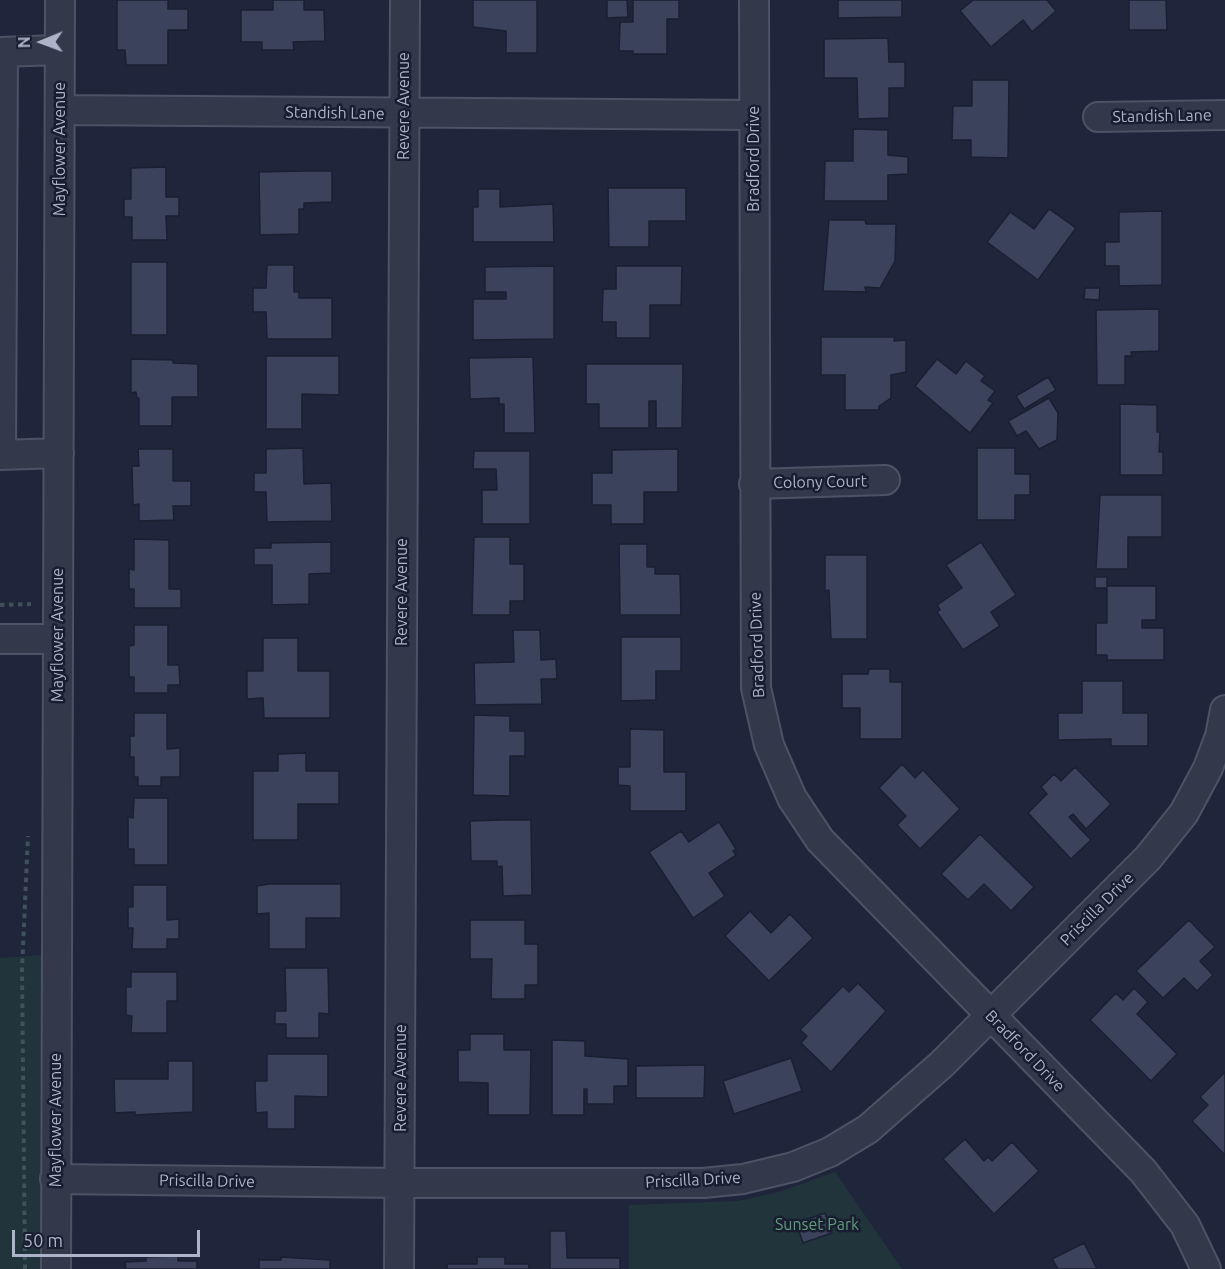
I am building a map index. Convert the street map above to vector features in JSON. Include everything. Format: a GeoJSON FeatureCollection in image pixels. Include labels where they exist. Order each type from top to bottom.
{"type":"FeatureCollection","features":[{"type":"Feature","properties":{"kind":"street","name":"Mayflower Avenue"},"geometry":{"type":"LineString","coordinates":[[56,1269],[60,0]]}},
{"type":"Feature","properties":{"kind":"street","name":"Revere Avenue"},"geometry":{"type":"LineString","coordinates":[[399,1269],[405,0]]}},
{"type":"Feature","properties":{"kind":"street","name":"Bradford Drive"},"geometry":{"type":"LineString","coordinates":[[754,0],[756,688],[769,745],[792,798],[820,840],[1165,1197],[1185,1225],[1206,1269]]}},
{"type":"Feature","properties":{"kind":"street"},"geometry":{"type":"LineString","coordinates":[[59,50],[1,52],[0,455],[59,453]]}},
{"type":"Feature","properties":{"kind":"street","name":"Standish Lane"},"geometry":{"type":"LineString","coordinates":[[60,110],[753,115]]}},
{"type":"Feature","properties":{"kind":"street","name":"Standish Lane"},"geometry":{"type":"LineString","coordinates":[[1098,117],[1225,115]]}},
{"type":"Feature","properties":{"kind":"street","name":"Colony Court"},"geometry":{"type":"LineString","coordinates":[[754,484],[885,480]]}},
{"type":"Feature","properties":{"kind":"street"},"geometry":{"type":"LineString","coordinates":[[0,639],[58,639]]}},
{"type":"Feature","properties":{"kind":"street","name":"Priscilla Drive"},"geometry":{"type":"LineString","coordinates":[[55,1179],[400,1183],[704,1183],[743,1179],[793,1167],[830,1152],[868,1129],[942,1064],[1148,858],[1184,813],[1208,768],[1225,710]]}},
{"type":"Feature","properties":{"kind":"path"},"geometry":{"type":"LineString","coordinates":[[0,605],[31,604]]}},
{"type":"Feature","properties":{"kind":"green space"},"geometry":{"type":"Polygon","coordinates":[[[42,955],[41,1269],[0,1269],[0,958],[42,955]]]}},
{"type":"Feature","properties":{"kind":"green space","name":"Sunset Park"},"geometry":{"type":"Polygon","coordinates":[[[835,1172],[902,1269],[629,1269],[629,1205],[738,1201],[779,1192],[835,1172]]]}},
{"type":"Feature","properties":{"kind":"building"},"geometry":{"type":"Polygon","coordinates":[[[117,0],[168,0],[168,9],[188,9],[188,30],[168,30],[168,65],[126,65],[125,50],[117,50],[117,0]]]}},
{"type":"Feature","properties":{"kind":"building"},"geometry":{"type":"Polygon","coordinates":[[[273,0],[304,0],[304,10],[324,10],[325,41],[293,42],[294,50],[262,50],[262,42],[241,42],[241,10],[273,10],[273,0]]]}},
{"type":"Feature","properties":{"kind":"building"},"geometry":{"type":"Polygon","coordinates":[[[473,0],[537,0],[537,53],[506,53],[506,31],[473,27],[473,0]]]}},
{"type":"Feature","properties":{"kind":"building"},"geometry":{"type":"Polygon","coordinates":[[[607,0],[627,0],[628,17],[607,18],[607,0]]]}},
{"type":"Feature","properties":{"kind":"building"},"geometry":{"type":"Polygon","coordinates":[[[633,0],[679,0],[679,19],[667,19],[667,54],[633,54],[633,51],[619,51],[620,22],[633,22],[633,0]]]}},
{"type":"Feature","properties":{"kind":"building"},"geometry":{"type":"Polygon","coordinates":[[[838,0],[902,0],[902,17],[838,18],[838,0]]]}},
{"type":"Feature","properties":{"kind":"building"},"geometry":{"type":"Polygon","coordinates":[[[973,0],[1047,0],[1056,11],[1032,32],[1023,20],[991,47],[960,11],[973,0]]]}},
{"type":"Feature","properties":{"kind":"building"},"geometry":{"type":"Polygon","coordinates":[[[1129,0],[1166,0],[1167,30],[1129,30],[1129,0]]]}},
{"type":"Feature","properties":{"kind":"building"},"geometry":{"type":"Polygon","coordinates":[[[888,38],[889,62],[905,62],[905,88],[889,88],[889,118],[858,119],[857,78],[824,78],[824,39],[888,38]]]}},
{"type":"Feature","properties":{"kind":"building"},"geometry":{"type":"Polygon","coordinates":[[[972,80],[1009,80],[1008,158],[971,157],[971,140],[952,140],[953,106],[972,106],[972,80]]]}},
{"type":"Feature","properties":{"kind":"building"},"geometry":{"type":"Polygon","coordinates":[[[853,129],[888,130],[888,155],[908,157],[908,174],[888,175],[888,201],[824,201],[825,161],[853,161],[853,129]]]}},
{"type":"Feature","properties":{"kind":"building"},"geometry":{"type":"Polygon","coordinates":[[[166,167],[166,197],[179,197],[179,216],[166,216],[167,240],[132,240],[132,217],[124,217],[124,199],[131,199],[131,168],[166,167]]]}},
{"type":"Feature","properties":{"kind":"building"},"geometry":{"type":"Polygon","coordinates":[[[332,171],[332,202],[304,203],[304,209],[299,209],[299,234],[260,235],[259,172],[332,171]]]}},
{"type":"Feature","properties":{"kind":"building"},"geometry":{"type":"Polygon","coordinates":[[[608,188],[686,188],[686,221],[649,221],[649,247],[609,247],[608,188]]]}},
{"type":"Feature","properties":{"kind":"building"},"geometry":{"type":"Polygon","coordinates":[[[478,189],[500,189],[500,207],[553,204],[554,242],[473,242],[473,207],[478,207],[478,189]]]}},
{"type":"Feature","properties":{"kind":"building"},"geometry":{"type":"Polygon","coordinates":[[[1049,209],[1076,228],[1038,280],[987,242],[1010,212],[1034,229],[1049,209]]]}},
{"type":"Feature","properties":{"kind":"building"},"geometry":{"type":"Polygon","coordinates":[[[1162,211],[1162,285],[1119,286],[1119,266],[1105,266],[1105,242],[1119,242],[1119,212],[1162,211]]]}},
{"type":"Feature","properties":{"kind":"building"},"geometry":{"type":"Polygon","coordinates":[[[829,220],[865,220],[866,224],[896,224],[895,261],[880,288],[865,287],[866,292],[823,291],[829,220]]]}},
{"type":"Feature","properties":{"kind":"building"},"geometry":{"type":"Polygon","coordinates":[[[131,262],[167,262],[167,335],[131,335],[131,262]]]}},
{"type":"Feature","properties":{"kind":"building"},"geometry":{"type":"Polygon","coordinates":[[[267,265],[294,265],[294,292],[299,292],[299,298],[332,298],[332,339],[267,339],[266,312],[253,312],[253,288],[266,288],[267,265]]]}},
{"type":"Feature","properties":{"kind":"building"},"geometry":{"type":"Polygon","coordinates":[[[554,266],[554,339],[473,340],[473,299],[506,299],[506,292],[485,292],[485,267],[554,266]]]}},
{"type":"Feature","properties":{"kind":"building"},"geometry":{"type":"Polygon","coordinates":[[[616,266],[682,266],[681,305],[650,305],[650,338],[616,338],[616,322],[602,322],[603,289],[616,289],[616,266]]]}},
{"type":"Feature","properties":{"kind":"building"},"geometry":{"type":"Polygon","coordinates":[[[1085,288],[1100,288],[1099,300],[1084,299],[1085,288]]]}},
{"type":"Feature","properties":{"kind":"building"},"geometry":{"type":"Polygon","coordinates":[[[1159,309],[1159,351],[1131,352],[1132,356],[1125,356],[1125,385],[1097,385],[1096,310],[1159,309]]]}},
{"type":"Feature","properties":{"kind":"building"},"geometry":{"type":"Polygon","coordinates":[[[821,337],[895,337],[894,341],[906,340],[906,372],[891,375],[891,398],[879,406],[879,410],[845,410],[845,375],[821,375],[821,337]]]}},
{"type":"Feature","properties":{"kind":"building"},"geometry":{"type":"Polygon","coordinates":[[[266,356],[339,356],[339,395],[302,394],[302,429],[266,429],[266,356]]]}},
{"type":"Feature","properties":{"kind":"building"},"geometry":{"type":"Polygon","coordinates":[[[533,357],[535,433],[504,433],[504,404],[499,404],[499,398],[470,399],[469,358],[533,357]]]}},
{"type":"Feature","properties":{"kind":"building"},"geometry":{"type":"Polygon","coordinates":[[[131,359],[173,360],[173,363],[198,364],[198,397],[172,397],[172,426],[139,426],[139,398],[136,392],[131,393],[131,359]]]}},
{"type":"Feature","properties":{"kind":"building"},"geometry":{"type":"Polygon","coordinates":[[[937,359],[956,374],[966,361],[985,376],[981,381],[995,391],[988,400],[993,403],[970,433],[915,386],[937,359]]]}},
{"type":"Feature","properties":{"kind":"building"},"geometry":{"type":"Polygon","coordinates":[[[586,364],[683,364],[682,428],[656,428],[656,401],[649,401],[649,428],[599,428],[599,404],[586,404],[586,364]]]}},
{"type":"Feature","properties":{"kind":"building"},"geometry":{"type":"Polygon","coordinates":[[[1048,377],[1056,390],[1024,409],[1016,396],[1048,377]]]}},
{"type":"Feature","properties":{"kind":"building"},"geometry":{"type":"Polygon","coordinates":[[[1049,398],[1058,413],[1057,440],[1039,449],[1026,431],[1017,436],[1008,421],[1049,398]]]}},
{"type":"Feature","properties":{"kind":"building"},"geometry":{"type":"Polygon","coordinates":[[[1120,404],[1157,405],[1157,432],[1160,432],[1159,452],[1163,452],[1163,475],[1120,475],[1120,404]]]}},
{"type":"Feature","properties":{"kind":"building"},"geometry":{"type":"Polygon","coordinates":[[[303,448],[304,484],[331,483],[332,521],[267,522],[266,492],[254,492],[254,473],[266,473],[266,449],[303,448]]]}},
{"type":"Feature","properties":{"kind":"building"},"geometry":{"type":"Polygon","coordinates":[[[977,448],[1015,448],[1015,474],[1030,474],[1030,495],[1015,495],[1015,520],[977,520],[977,448]]]}},
{"type":"Feature","properties":{"kind":"building"},"geometry":{"type":"Polygon","coordinates":[[[138,449],[173,449],[173,481],[191,481],[191,506],[173,506],[174,520],[139,521],[139,504],[133,505],[132,466],[139,466],[138,449]]]}},
{"type":"Feature","properties":{"kind":"building"},"geometry":{"type":"Polygon","coordinates":[[[678,449],[678,492],[644,492],[644,524],[611,524],[611,505],[592,505],[592,473],[612,473],[612,450],[678,449]]]}},
{"type":"Feature","properties":{"kind":"building"},"geometry":{"type":"Polygon","coordinates":[[[474,451],[530,451],[530,524],[482,524],[482,490],[497,490],[496,469],[473,469],[474,451]]]}},
{"type":"Feature","properties":{"kind":"building"},"geometry":{"type":"Polygon","coordinates":[[[1100,495],[1162,495],[1162,537],[1128,537],[1128,569],[1096,569],[1100,495]]]}},
{"type":"Feature","properties":{"kind":"building"},"geometry":{"type":"Polygon","coordinates":[[[474,537],[510,537],[510,564],[524,564],[524,601],[510,601],[510,615],[472,615],[474,537]]]}},
{"type":"Feature","properties":{"kind":"building"},"geometry":{"type":"Polygon","coordinates":[[[134,539],[169,540],[169,589],[181,589],[181,608],[134,608],[134,589],[129,589],[129,569],[134,570],[134,539]]]}},
{"type":"Feature","properties":{"kind":"building"},"geometry":{"type":"Polygon","coordinates":[[[331,542],[331,573],[309,574],[309,604],[272,605],[272,565],[254,565],[254,548],[271,548],[271,543],[331,542]]]}},
{"type":"Feature","properties":{"kind":"building"},"geometry":{"type":"Polygon","coordinates":[[[981,542],[1016,595],[991,612],[1000,626],[963,650],[937,612],[940,610],[937,605],[962,588],[946,565],[981,542]]]}},
{"type":"Feature","properties":{"kind":"building"},"geometry":{"type":"Polygon","coordinates":[[[619,544],[647,544],[647,567],[655,567],[655,574],[680,574],[681,615],[620,615],[619,544]]]}},
{"type":"Feature","properties":{"kind":"building"},"geometry":{"type":"Polygon","coordinates":[[[825,555],[867,555],[867,639],[831,639],[829,590],[825,591],[825,555]]]}},
{"type":"Feature","properties":{"kind":"building"},"geometry":{"type":"Polygon","coordinates":[[[1095,577],[1107,577],[1107,588],[1095,588],[1095,577]]]}},
{"type":"Feature","properties":{"kind":"building"},"geometry":{"type":"Polygon","coordinates":[[[1107,586],[1156,586],[1156,620],[1142,620],[1142,628],[1164,628],[1164,660],[1107,660],[1107,655],[1096,655],[1096,623],[1107,623],[1107,586]]]}},
{"type":"Feature","properties":{"kind":"building"},"geometry":{"type":"Polygon","coordinates":[[[134,625],[168,625],[168,665],[179,665],[180,685],[168,685],[168,693],[134,693],[134,677],[129,677],[129,646],[134,645],[134,625]]]}},
{"type":"Feature","properties":{"kind":"building"},"geometry":{"type":"Polygon","coordinates":[[[513,630],[540,630],[541,660],[556,659],[557,679],[541,679],[542,704],[475,705],[474,663],[514,662],[513,630]]]}},
{"type":"Feature","properties":{"kind":"building"},"geometry":{"type":"Polygon","coordinates":[[[621,637],[681,637],[681,671],[656,671],[656,700],[621,701],[621,637]]]}},
{"type":"Feature","properties":{"kind":"building"},"geometry":{"type":"Polygon","coordinates":[[[263,638],[298,638],[298,671],[330,671],[330,718],[264,718],[263,698],[247,699],[247,671],[263,671],[263,638]]]}},
{"type":"Feature","properties":{"kind":"building"},"geometry":{"type":"Polygon","coordinates":[[[869,669],[890,669],[890,682],[902,682],[902,739],[860,739],[860,708],[842,708],[842,674],[868,674],[869,669]]]}},
{"type":"Feature","properties":{"kind":"building"},"geometry":{"type":"Polygon","coordinates":[[[1082,681],[1123,681],[1123,713],[1148,713],[1148,746],[1111,746],[1111,739],[1058,740],[1058,713],[1082,713],[1082,681]]]}},
{"type":"Feature","properties":{"kind":"building"},"geometry":{"type":"Polygon","coordinates":[[[134,713],[167,713],[167,749],[180,748],[180,777],[161,777],[161,786],[138,786],[138,777],[134,777],[134,757],[130,757],[130,736],[134,736],[134,713]]]}},
{"type":"Feature","properties":{"kind":"building"},"geometry":{"type":"Polygon","coordinates":[[[474,715],[510,716],[510,731],[525,731],[525,756],[510,756],[510,796],[473,795],[474,715]]]}},
{"type":"Feature","properties":{"kind":"building"},"geometry":{"type":"Polygon","coordinates":[[[630,729],[664,730],[664,772],[686,772],[686,811],[630,811],[630,786],[618,785],[618,767],[630,767],[630,729]]]}},
{"type":"Feature","properties":{"kind":"building"},"geometry":{"type":"Polygon","coordinates":[[[306,753],[306,771],[339,771],[339,804],[298,804],[298,840],[253,840],[253,771],[278,771],[278,754],[306,753]]]}},
{"type":"Feature","properties":{"kind":"building"},"geometry":{"type":"Polygon","coordinates":[[[902,764],[915,778],[923,770],[960,809],[920,849],[897,825],[906,816],[879,788],[902,764]]]}},
{"type":"Feature","properties":{"kind":"building"},"geometry":{"type":"Polygon","coordinates":[[[1075,767],[1111,804],[1086,829],[1073,814],[1069,817],[1091,840],[1071,859],[1028,813],[1047,794],[1041,787],[1054,774],[1061,781],[1075,767]]]}},
{"type":"Feature","properties":{"kind":"building"},"geometry":{"type":"Polygon","coordinates":[[[134,798],[168,798],[168,865],[134,865],[134,849],[128,849],[128,817],[133,818],[134,798]]]}},
{"type":"Feature","properties":{"kind":"building"},"geometry":{"type":"Polygon","coordinates":[[[531,820],[532,895],[503,896],[502,866],[497,867],[497,861],[471,861],[470,821],[531,820]]]}},
{"type":"Feature","properties":{"kind":"building"},"geometry":{"type":"Polygon","coordinates":[[[719,822],[736,849],[733,851],[736,855],[709,873],[725,896],[693,918],[649,852],[681,831],[689,842],[719,822]]]}},
{"type":"Feature","properties":{"kind":"building"},"geometry":{"type":"Polygon","coordinates":[[[980,834],[1034,887],[1011,911],[984,884],[968,900],[941,874],[980,834]]]}},
{"type":"Feature","properties":{"kind":"building"},"geometry":{"type":"Polygon","coordinates":[[[341,884],[341,918],[306,918],[306,949],[269,949],[269,913],[257,914],[257,886],[341,884]]]}},
{"type":"Feature","properties":{"kind":"building"},"geometry":{"type":"Polygon","coordinates":[[[133,885],[167,885],[167,920],[179,919],[179,939],[167,939],[167,949],[132,949],[133,928],[128,928],[128,907],[133,907],[133,885]]]}},
{"type":"Feature","properties":{"kind":"building"},"geometry":{"type":"Polygon","coordinates":[[[750,911],[771,933],[790,914],[813,938],[769,981],[725,936],[750,911]]]}},
{"type":"Feature","properties":{"kind":"building"},"geometry":{"type":"Polygon","coordinates":[[[470,920],[525,920],[525,944],[538,944],[538,985],[525,985],[525,999],[491,999],[492,959],[470,959],[470,920]]]}},
{"type":"Feature","properties":{"kind":"building"},"geometry":{"type":"Polygon","coordinates":[[[1189,920],[1215,947],[1200,961],[1213,975],[1197,991],[1184,978],[1163,998],[1136,971],[1189,920]]]}},
{"type":"Feature","properties":{"kind":"building"},"geometry":{"type":"Polygon","coordinates":[[[285,968],[328,968],[329,1014],[319,1013],[319,1038],[286,1038],[286,1024],[275,1024],[275,1011],[286,1011],[285,968]]]}},
{"type":"Feature","properties":{"kind":"building"},"geometry":{"type":"Polygon","coordinates":[[[131,972],[177,972],[177,1001],[167,1001],[167,1033],[131,1033],[132,1016],[126,1015],[126,987],[131,987],[131,972]]]}},
{"type":"Feature","properties":{"kind":"building"},"geometry":{"type":"Polygon","coordinates":[[[858,983],[886,1011],[831,1072],[801,1043],[807,1036],[800,1030],[843,986],[849,992],[858,983]]]}},
{"type":"Feature","properties":{"kind":"building"},"geometry":{"type":"Polygon","coordinates":[[[1134,988],[1148,1002],[1137,1014],[1177,1054],[1151,1081],[1090,1020],[1116,993],[1123,1000],[1134,988]]]}},
{"type":"Feature","properties":{"kind":"building"},"geometry":{"type":"Polygon","coordinates":[[[470,1034],[504,1034],[504,1050],[531,1050],[530,1115],[488,1115],[488,1083],[458,1082],[458,1050],[470,1050],[470,1034]]]}},
{"type":"Feature","properties":{"kind":"building"},"geometry":{"type":"Polygon","coordinates":[[[552,1040],[585,1041],[585,1056],[628,1059],[628,1086],[614,1086],[614,1104],[587,1104],[587,1089],[584,1089],[584,1115],[552,1115],[552,1040]]]}},
{"type":"Feature","properties":{"kind":"building"},"geometry":{"type":"Polygon","coordinates":[[[267,1054],[328,1054],[328,1097],[295,1096],[295,1129],[267,1129],[267,1112],[256,1113],[255,1081],[267,1081],[267,1054]]]}},
{"type":"Feature","properties":{"kind":"building"},"geometry":{"type":"Polygon","coordinates":[[[791,1058],[802,1091],[734,1114],[723,1081],[791,1058]]]}},
{"type":"Feature","properties":{"kind":"building"},"geometry":{"type":"Polygon","coordinates":[[[168,1061],[193,1061],[193,1112],[135,1115],[135,1112],[115,1113],[114,1079],[168,1079],[168,1061]]]}},
{"type":"Feature","properties":{"kind":"building"},"geometry":{"type":"Polygon","coordinates":[[[705,1065],[704,1098],[636,1098],[636,1066],[705,1065]]]}},
{"type":"Feature","properties":{"kind":"building"},"geometry":{"type":"Polygon","coordinates":[[[1225,1072],[1225,1155],[1192,1121],[1208,1105],[1200,1097],[1225,1072]]]}},
{"type":"Feature","properties":{"kind":"building"},"geometry":{"type":"Polygon","coordinates":[[[965,1139],[984,1161],[988,1157],[992,1161],[1012,1142],[1039,1171],[994,1214],[943,1159],[965,1139]]]}},
{"type":"Feature","properties":{"kind":"building"},"geometry":{"type":"Polygon","coordinates":[[[825,1213],[832,1233],[803,1243],[796,1223],[825,1213]]]}},
{"type":"Feature","properties":{"kind":"building"},"geometry":{"type":"Polygon","coordinates":[[[550,1231],[566,1231],[567,1258],[620,1258],[620,1269],[550,1269],[550,1231]]]}},
{"type":"Feature","properties":{"kind":"building"},"geometry":{"type":"Polygon","coordinates":[[[1084,1243],[1097,1269],[1058,1269],[1052,1259],[1084,1243]]]}},
{"type":"Feature","properties":{"kind":"building"},"geometry":{"type":"Polygon","coordinates":[[[178,1256],[178,1261],[197,1261],[197,1269],[126,1269],[125,1262],[146,1261],[146,1257],[178,1256]]]}},
{"type":"Feature","properties":{"kind":"building"},"geometry":{"type":"Polygon","coordinates":[[[281,1257],[330,1260],[330,1269],[259,1269],[259,1260],[281,1260],[281,1257]]]}},
{"type":"Feature","properties":{"kind":"building"},"geometry":{"type":"Polygon","coordinates":[[[477,1257],[505,1257],[505,1264],[529,1264],[529,1269],[447,1269],[447,1264],[477,1264],[477,1257]]]}}]}
